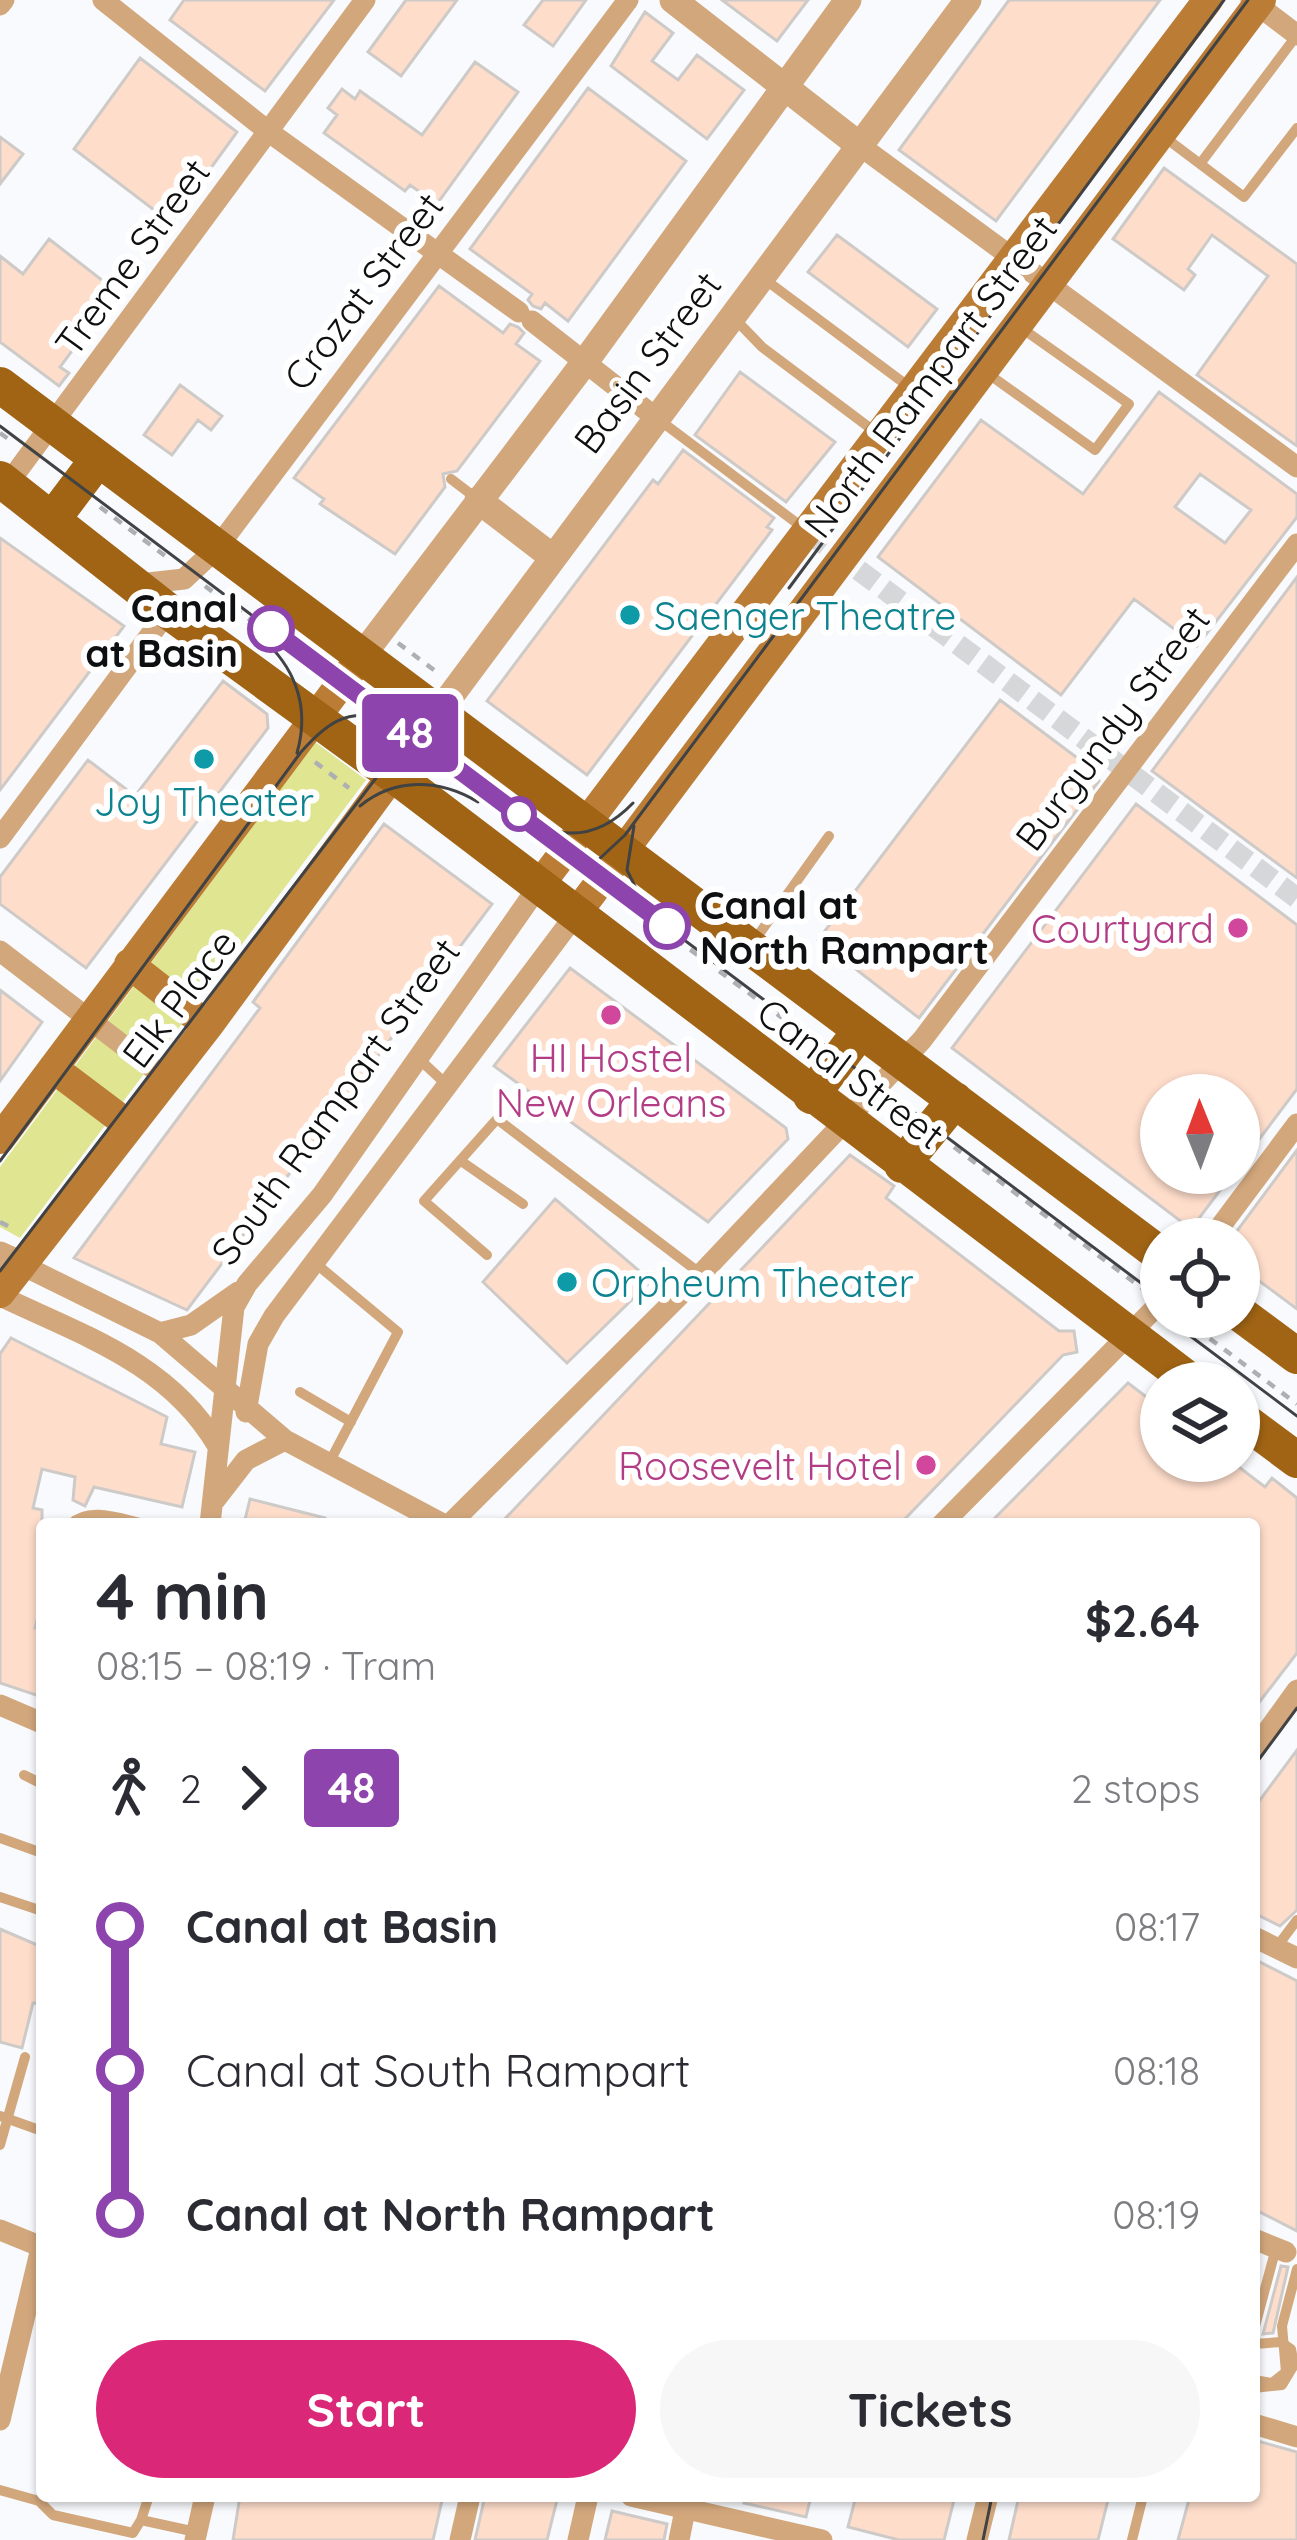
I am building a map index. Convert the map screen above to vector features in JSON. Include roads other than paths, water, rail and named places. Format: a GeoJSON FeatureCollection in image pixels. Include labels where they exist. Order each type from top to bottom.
{"type":"FeatureCollection","features":[{"type":"Feature","properties":{"kind":"main road","name":"North Rampart Street"},"geometry":{"type":"LineString","coordinates":[[585,824],[1208,0]]}},
{"type":"Feature","properties":{"kind":"main road","name":"North Rampart Street"},"geometry":{"type":"LineString","coordinates":[[576,914],[1256,2]]}},
{"type":"Feature","properties":{"kind":"main road","name":"Canal Street"},"geometry":{"type":"LineString","coordinates":[[0,386],[955,1100],[1140,1252]]}},
{"type":"Feature","properties":{"kind":"main road"},"geometry":{"type":"LineString","coordinates":[[52,520],[98,459]]}},
{"type":"Feature","properties":{"kind":"main road","name":"Canal Street"},"geometry":{"type":"LineString","coordinates":[[2,486],[394,775],[1165,1362]]}},
{"type":"Feature","properties":{"kind":"main road","name":"Elk Place"},"geometry":{"type":"LineString","coordinates":[[0,1139],[361,657]]}},
{"type":"Feature","properties":{"kind":"main road","name":"Basin Street"},"geometry":{"type":"LineString","coordinates":[[394,775],[437,713]]}},
{"type":"Feature","properties":{"kind":"main road","name":"Elk Place"},"geometry":{"type":"LineString","coordinates":[[0,1294],[11,1260],[130,1126],[394,775]]}},
{"type":"Feature","properties":{"kind":"main road","name":"South Rampart Street"},"geometry":{"type":"LineString","coordinates":[[538,887],[585,824]]}},
{"type":"Feature","properties":{"kind":"main road"},"geometry":{"type":"LineString","coordinates":[[129,964],[208,1026]]}},
{"type":"Feature","properties":{"kind":"main road"},"geometry":{"type":"LineString","coordinates":[[811,1096],[861,1030]]}},
{"type":"Feature","properties":{"kind":"main road"},"geometry":{"type":"LineString","coordinates":[[52,1068],[130,1126]]}},
{"type":"Feature","properties":{"kind":"main road"},"geometry":{"type":"LineString","coordinates":[[902,1165],[955,1100]]}},
{"type":"Feature","properties":{"kind":"main road"},"geometry":{"type":"LineString","coordinates":[[1260,1329],[1297,1356]]}},
{"type":"Feature","properties":{"kind":"main road"},"geometry":{"type":"LineString","coordinates":[[1260,1433],[1297,1460]]}},
{"type":"Feature","properties":{"kind":"street"},"geometry":{"type":"LineString","coordinates":[[103,0],[269,132],[655,417]]}},
{"type":"Feature","properties":{"kind":"street","name":"Treme Street"},"geometry":{"type":"LineString","coordinates":[[2,486],[365,0]]}},
{"type":"Feature","properties":{"kind":"street","name":"Crozat Street"},"geometry":{"type":"LineString","coordinates":[[132,584],[184,579],[217,548],[344,393],[436,251],[628,0]]}},
{"type":"Feature","properties":{"kind":"street"},"geometry":{"type":"LineString","coordinates":[[673,0],[859,145],[1297,467]]}},
{"type":"Feature","properties":{"kind":"street","name":"Basin Street"},"geometry":{"type":"LineString","coordinates":[[361,657],[585,362],[848,0]]}},
{"type":"Feature","properties":{"kind":"street","name":"Basin Street"},"geometry":{"type":"LineString","coordinates":[[437,713],[968,0]]}},
{"type":"Feature","properties":{"kind":"street"},"geometry":{"type":"LineString","coordinates":[[1256,2],[1297,35]]}},
{"type":"Feature","properties":{"kind":"street"},"geometry":{"type":"LineString","coordinates":[[478,500],[551,556]]}},
{"type":"Feature","properties":{"kind":"street","name":"Burgundy Street"},"geometry":{"type":"LineString","coordinates":[[452,1518],[701,1274],[902,1060],[1297,544]]}},
{"type":"Feature","properties":{"kind":"street"},"geometry":{"type":"LineString","coordinates":[[0,838],[168,611]]}},
{"type":"Feature","properties":{"kind":"street","name":"South Rampart Street"},"geometry":{"type":"LineString","coordinates":[[211,1518],[234,1307],[247,1284],[322,1195],[538,887]]}},
{"type":"Feature","properties":{"kind":"street","name":"South Rampart Street"},"geometry":{"type":"LineString","coordinates":[[246,1412],[258,1344],[314,1262],[576,914]]}},
{"type":"Feature","properties":{"kind":"street"},"geometry":{"type":"LineString","coordinates":[[0,951],[167,1079]]}},
{"type":"Feature","properties":{"kind":"street"},"geometry":{"type":"LineString","coordinates":[[1230,1218],[1288,1154],[1297,1124]]}},
{"type":"Feature","properties":{"kind":"street"},"geometry":{"type":"LineString","coordinates":[[11,1260],[160,1334],[246,1412],[285,1440],[434,1518]]}},
{"type":"Feature","properties":{"kind":"street"},"geometry":{"type":"LineString","coordinates":[[160,1334],[191,1325],[247,1284]]}},
{"type":"Feature","properties":{"kind":"street"},"geometry":{"type":"LineString","coordinates":[[0,1294],[146,1366],[195,1410],[218,1447]]}},
{"type":"Feature","properties":{"kind":"street"},"geometry":{"type":"LineString","coordinates":[[948,1518],[1140,1325]]}},
{"type":"Feature","properties":{"kind":"street"},"geometry":{"type":"LineString","coordinates":[[215,1500],[245,1460],[285,1440]]}},
{"type":"Feature","properties":{"kind":"street"},"geometry":{"type":"LineString","coordinates":[[1260,1742],[1297,1690]]}},
{"type":"Feature","properties":{"kind":"street"},"geometry":{"type":"LineString","coordinates":[[0,1705],[36,1720]]}},
{"type":"Feature","properties":{"kind":"street"},"geometry":{"type":"LineString","coordinates":[[1260,1939],[1287,1953]]}},
{"type":"Feature","properties":{"kind":"street"},"geometry":{"type":"LineString","coordinates":[[0,2230],[36,2244]]}},
{"type":"Feature","properties":{"kind":"street"},"geometry":{"type":"LineString","coordinates":[[1260,2242],[1289,2257]]}},
{"type":"Feature","properties":{"kind":"street"},"geometry":{"type":"LineString","coordinates":[[0,2420],[34,2313]]}},
{"type":"Feature","properties":{"kind":"street"},"geometry":{"type":"LineString","coordinates":[[1260,2426],[1297,2437]]}},
{"type":"Feature","properties":{"kind":"street"},"geometry":{"type":"LineString","coordinates":[[195,2536],[204,2502]]}},
{"type":"Feature","properties":{"kind":"street"},"geometry":{"type":"LineString","coordinates":[[460,2540],[469,2502]]}},
{"type":"Feature","properties":{"kind":"street"},"geometry":{"type":"LineString","coordinates":[[578,2540],[587,2502]]}},
{"type":"Feature","properties":{"kind":"street"},"geometry":{"type":"LineString","coordinates":[[655,2502],[822,2540]]}},
{"type":"Feature","properties":{"kind":"street"},"geometry":{"type":"LineString","coordinates":[[977,2540],[986,2502]]}},
{"type":"Feature","properties":{"kind":"street"},"geometry":{"type":"LineString","coordinates":[[679,2540],[686,2510]]}},
{"type":"Feature","properties":{"kind":"lane"},"geometry":{"type":"LineString","coordinates":[[1200,164],[1297,35]]}},
{"type":"Feature","properties":{"kind":"lane"},"geometry":{"type":"LineString","coordinates":[[1161,134],[1244,196],[1297,128]]}},
{"type":"Feature","properties":{"kind":"lane"},"geometry":{"type":"LineString","coordinates":[[760,277],[914,390]]}},
{"type":"Feature","properties":{"kind":"lane"},"geometry":{"type":"LineString","coordinates":[[732,314],[762,346],[881,436]]}},
{"type":"Feature","properties":{"kind":"lane"},"geometry":{"type":"LineString","coordinates":[[983,370],[1095,450],[1129,404],[1017,325]]}},
{"type":"Feature","properties":{"kind":"lane"},"geometry":{"type":"LineString","coordinates":[[655,417],[809,533]]}},
{"type":"Feature","properties":{"kind":"lane"},"geometry":{"type":"LineString","coordinates":[[451,479],[478,500]]}},
{"type":"Feature","properties":{"kind":"lane"},"geometry":{"type":"LineString","coordinates":[[750,946],[830,836]]}},
{"type":"Feature","properties":{"kind":"lane"},"geometry":{"type":"LineString","coordinates":[[418,1058],[446,1084]]}},
{"type":"Feature","properties":{"kind":"lane"},"geometry":{"type":"LineString","coordinates":[[488,1255],[424,1201],[497,1119],[701,1274]]}},
{"type":"Feature","properties":{"kind":"lane"},"geometry":{"type":"LineString","coordinates":[[460,1162],[523,1204]]}},
{"type":"Feature","properties":{"kind":"lane"},"geometry":{"type":"LineString","coordinates":[[322,1195],[347,1218]]}},
{"type":"Feature","properties":{"kind":"lane"},"geometry":{"type":"LineString","coordinates":[[314,1262],[398,1332],[329,1463]]}},
{"type":"Feature","properties":{"kind":"lane"},"geometry":{"type":"LineString","coordinates":[[300,1392],[351,1421]]}},
{"type":"Feature","properties":{"kind":"lane"},"geometry":{"type":"LineString","coordinates":[[78,1518],[95,1514],[115,1518]]}},
{"type":"Feature","properties":{"kind":"lane"},"geometry":{"type":"LineString","coordinates":[[24,1775],[36,1781]]}},
{"type":"Feature","properties":{"kind":"lane"},"geometry":{"type":"LineString","coordinates":[[0,1838],[36,1851]]}},
{"type":"Feature","properties":{"kind":"lane"},"geometry":{"type":"LineString","coordinates":[[0,1897],[36,1910]]}},
{"type":"Feature","properties":{"kind":"lane"},"geometry":{"type":"LineString","coordinates":[[1287,1953],[1297,1920]]}},
{"type":"Feature","properties":{"kind":"lane"},"geometry":{"type":"LineString","coordinates":[[0,2145],[4,2117],[25,2056]]}},
{"type":"Feature","properties":{"kind":"lane"},"geometry":{"type":"LineString","coordinates":[[4,2117],[36,2129]]}},
{"type":"Feature","properties":{"kind":"lane"},"geometry":{"type":"LineString","coordinates":[[1260,2323],[1289,2257]]}},
{"type":"Feature","properties":{"kind":"lane"},"geometry":{"type":"LineString","coordinates":[[1270,2337],[1289,2257]]}},
{"type":"Feature","properties":{"kind":"lane"},"geometry":{"type":"LineString","coordinates":[[1260,2384],[1272,2383],[1286,2372],[1281,2334],[1289,2257]]}},
{"type":"Feature","properties":{"kind":"lane"},"geometry":{"type":"LineString","coordinates":[[1260,2337],[1270,2337],[1291,2349],[1292,2372],[1274,2389],[1260,2386]]}},
{"type":"Feature","properties":{"kind":"lane"},"geometry":{"type":"LineString","coordinates":[[0,2490],[36,2500]]}},
{"type":"Feature","properties":{"kind":"lane"},"geometry":{"type":"LineString","coordinates":[[40,2502],[53,2515],[133,2533],[146,2502]]}},
{"type":"Feature","properties":{"kind":"lane"},"geometry":{"type":"LineString","coordinates":[[1132,2540],[1142,2502]]}},
{"type":"Feature","properties":{"kind":"lane"},"geometry":{"type":"LineString","coordinates":[[141,2521],[195,2536]]}},
{"type":"Feature","properties":{"kind":"tunnel"},"geometry":{"type":"LineString","coordinates":[[809,533],[1297,898]]}},
{"type":"Feature","properties":{"kind":"tram line"},"geometry":{"type":"LineString","coordinates":[[789,588],[1224,0]]}},
{"type":"Feature","properties":{"kind":"tram line"},"geometry":{"type":"LineString","coordinates":[[574,864],[596,862],[625,835],[1248,0]]}},
{"type":"Feature","properties":{"kind":"tram line"},"geometry":{"type":"LineString","coordinates":[[0,426],[1140,1282]]}},
{"type":"Feature","properties":{"kind":"tram line","name":"48"},"geometry":{"type":"LineString","coordinates":[[271,629],[667,926]]}},
{"type":"Feature","properties":{"kind":"tram line"},"geometry":{"type":"LineString","coordinates":[[267,643],[286,667],[298,694],[302,722],[297,753]]}},
{"type":"Feature","properties":{"kind":"tram line"},"geometry":{"type":"LineString","coordinates":[[0,1271],[376,778],[385,743],[372,708]]}},
{"type":"Feature","properties":{"kind":"tram line"},"geometry":{"type":"LineString","coordinates":[[0,1161],[301,752],[319,733],[348,717],[384,719]]}},
{"type":"Feature","properties":{"kind":"tram line"},"geometry":{"type":"LineString","coordinates":[[360,806],[388,790],[418,784],[448,789],[478,802]]}},
{"type":"Feature","properties":{"kind":"tram line"},"geometry":{"type":"LineString","coordinates":[[548,829],[594,830],[633,803]]}},
{"type":"Feature","properties":{"kind":"tram line"},"geometry":{"type":"LineString","coordinates":[[634,826],[627,870],[644,905]]}},
{"type":"Feature","properties":{"kind":"tram line"},"geometry":{"type":"LineString","coordinates":[[1193,1338],[1297,1416]]}},
{"type":"Feature","properties":{"kind":"tram line"},"geometry":{"type":"LineString","coordinates":[[1260,1758],[1297,1708]]}},
{"type":"Feature","properties":{"kind":"tram line"},"geometry":{"type":"LineString","coordinates":[[983,2540],[991,2502]]}},
{"type":"Feature","properties":{"kind":"place","name":"Saenger Theatre"},"geometry":{"type":"Point","coordinates":[630,615]}},
{"type":"Feature","properties":{"kind":"place","name":"Canal at Basin"},"geometry":{"type":"Point","coordinates":[271,629]}},
{"type":"Feature","properties":{"kind":"place","name":"Joy Theater"},"geometry":{"type":"Point","coordinates":[204,759]}},
{"type":"Feature","properties":{"kind":"place","name":"Canal at North Rampart"},"geometry":{"type":"Point","coordinates":[667,926]}},
{"type":"Feature","properties":{"kind":"place","name":"Courtyard"},"geometry":{"type":"Point","coordinates":[1238,928]}},
{"type":"Feature","properties":{"kind":"place","name":"HI Hostel New Orleans"},"geometry":{"type":"Point","coordinates":[611,1015]}},
{"type":"Feature","properties":{"kind":"place","name":"Orpheum Theater"},"geometry":{"type":"Point","coordinates":[567,1282]}},
{"type":"Feature","properties":{"kind":"place","name":"Roosevelt Hotel"},"geometry":{"type":"Point","coordinates":[926,1465]}}]}
